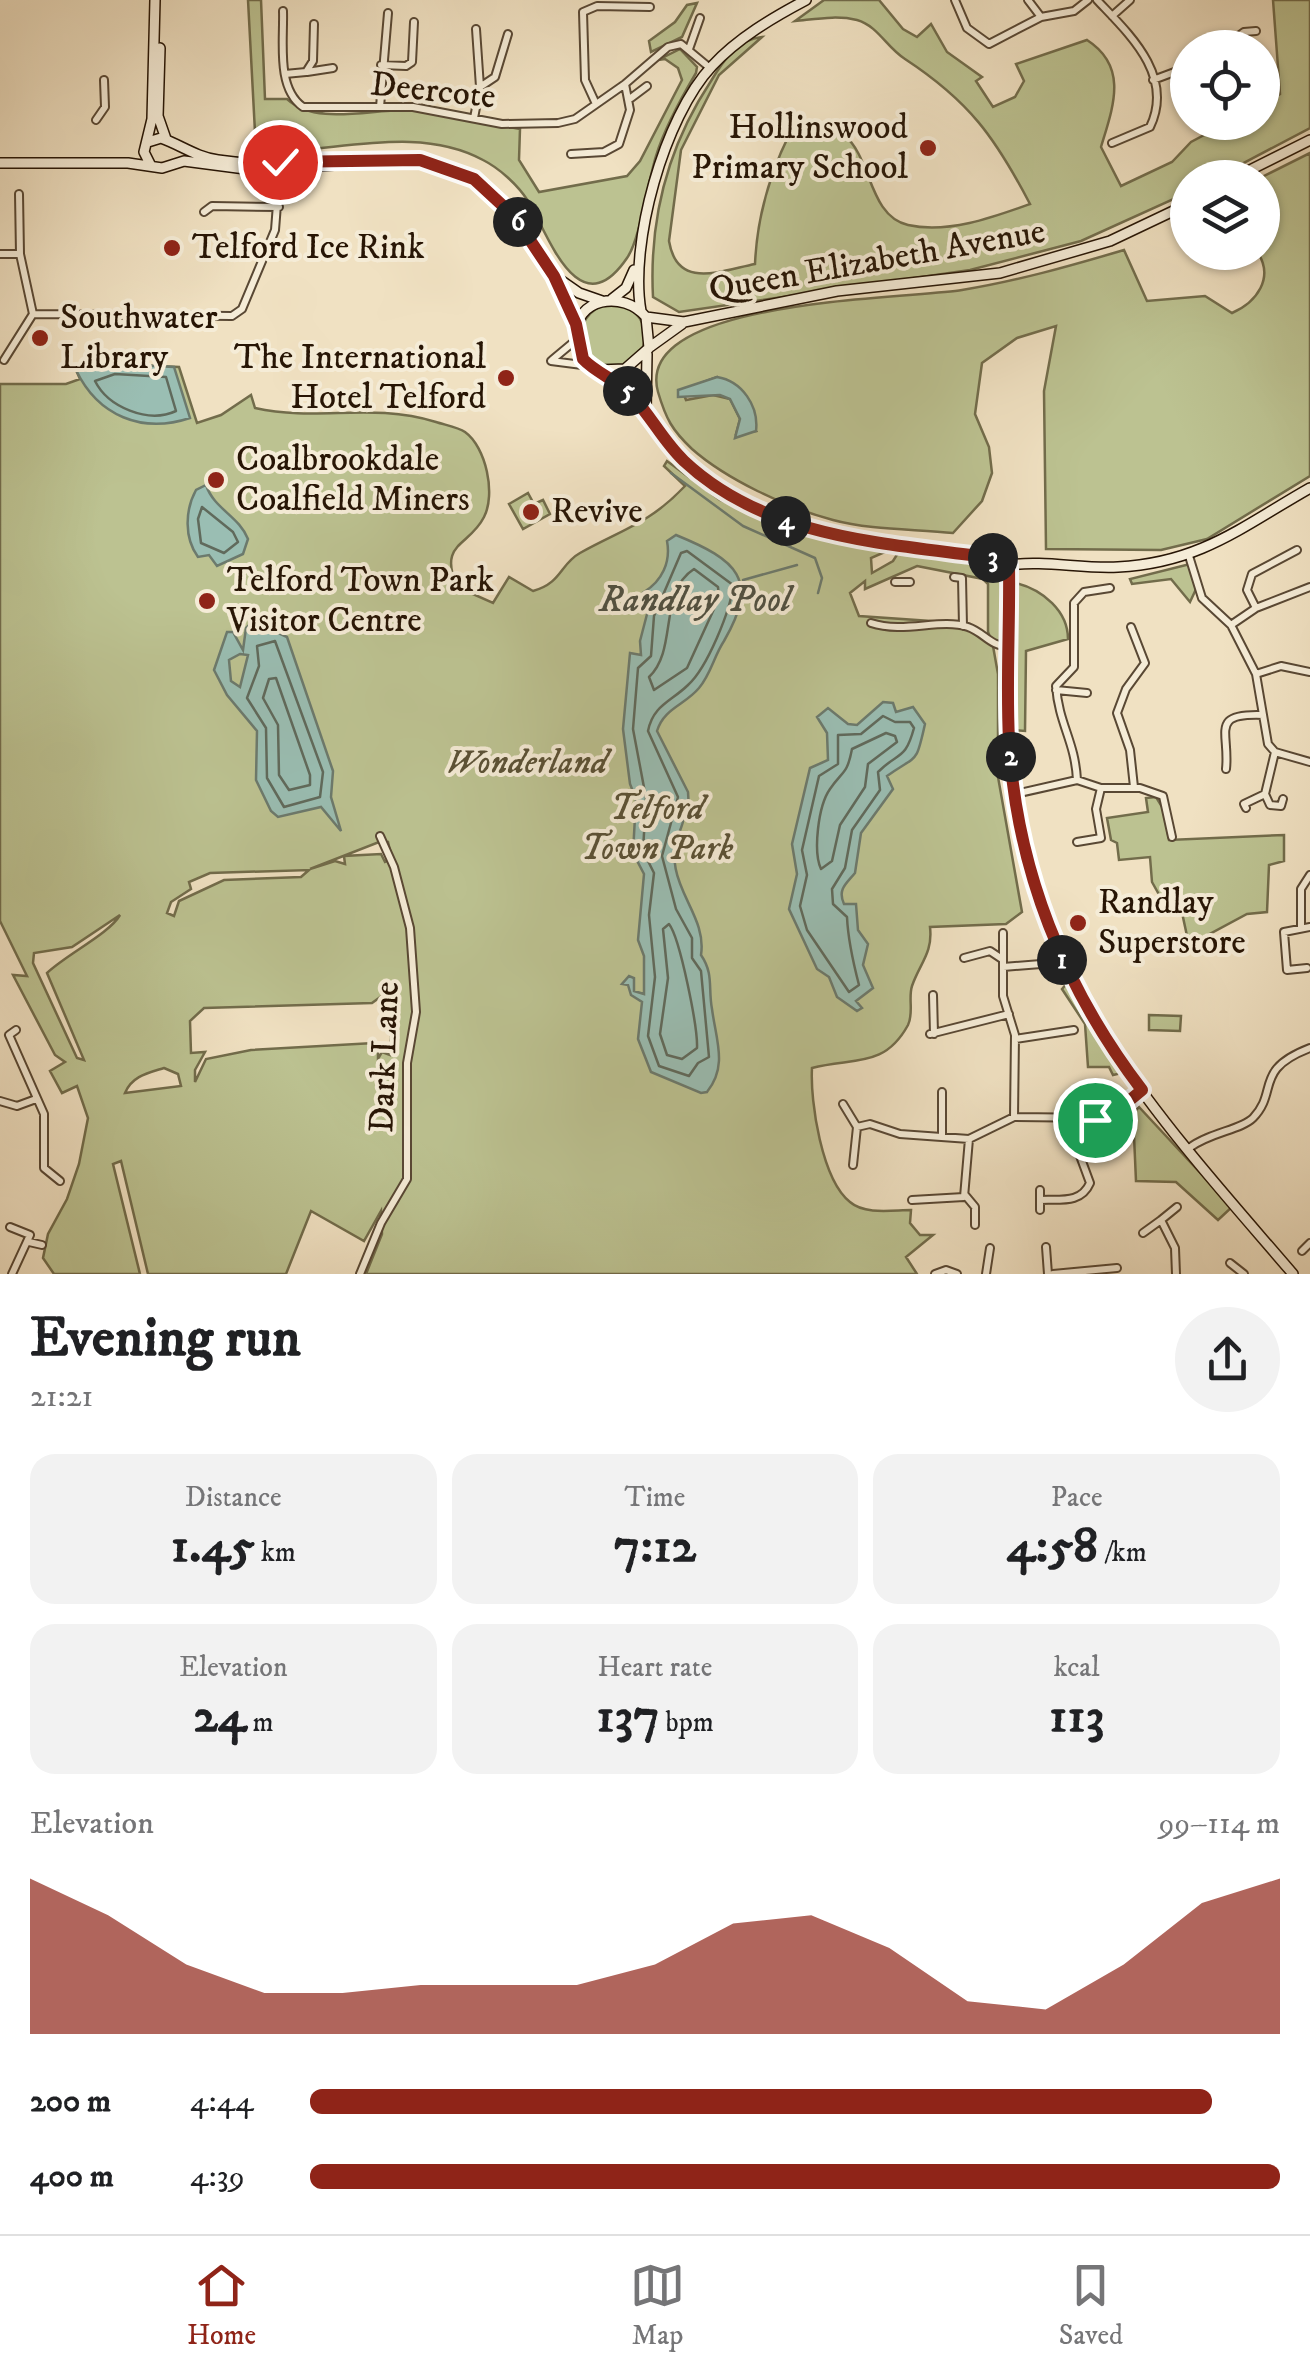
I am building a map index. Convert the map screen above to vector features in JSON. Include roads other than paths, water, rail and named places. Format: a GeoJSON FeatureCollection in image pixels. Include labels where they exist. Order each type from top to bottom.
{"type":"FeatureCollection","features":[{"type":"Feature","properties":{"kind":"street"},"geometry":{"type":"LineString","coordinates":[[158,0],[158,116],[175,153],[170,163]]}},
{"type":"Feature","properties":{"kind":"street"},"geometry":{"type":"LineString","coordinates":[[152,166],[147,146],[158,0]]}},
{"type":"Feature","properties":{"kind":"street"},"geometry":{"type":"LineString","coordinates":[[646,410],[643,379],[648,350],[636,284],[638,261],[648,211],[682,112],[710,68],[744,38],[805,0]]}},
{"type":"Feature","properties":{"kind":"street"},"geometry":{"type":"LineString","coordinates":[[955,0],[967,28],[981,42],[992,42],[1041,17],[1074,11],[1088,0]]}},
{"type":"Feature","properties":{"kind":"street"},"geometry":{"type":"LineString","coordinates":[[1028,0],[1041,17]]}},
{"type":"Feature","properties":{"kind":"street"},"geometry":{"type":"LineString","coordinates":[[1097,0],[1132,32],[1153,80],[1154,117],[1150,126],[1112,143]]}},
{"type":"Feature","properties":{"kind":"street"},"geometry":{"type":"LineString","coordinates":[[1112,16],[1130,0]]}},
{"type":"Feature","properties":{"kind":"street"},"geometry":{"type":"LineString","coordinates":[[596,104],[585,80],[583,12],[597,6],[650,6]]}},
{"type":"Feature","properties":{"kind":"street"},"geometry":{"type":"LineString","coordinates":[[283,11],[285,74],[333,68]]}},
{"type":"Feature","properties":{"kind":"street"},"geometry":{"type":"LineString","coordinates":[[380,107],[388,13]]}},
{"type":"Feature","properties":{"kind":"street"},"geometry":{"type":"LineString","coordinates":[[700,18],[689,50],[710,68]]}},
{"type":"Feature","properties":{"kind":"street"},"geometry":{"type":"LineString","coordinates":[[381,66],[406,66],[412,62],[414,22]]}},
{"type":"Feature","properties":{"kind":"street"},"geometry":{"type":"LineString","coordinates":[[306,72],[312,61],[314,24]]}},
{"type":"Feature","properties":{"kind":"street"},"geometry":{"type":"LineString","coordinates":[[474,118],[480,87],[476,30]]}},
{"type":"Feature","properties":{"kind":"street"},"geometry":{"type":"LineString","coordinates":[[480,87],[495,77],[508,34]]}},
{"type":"Feature","properties":{"kind":"street"},"geometry":{"type":"LineString","coordinates":[[992,42],[997,52]]}},
{"type":"Feature","properties":{"kind":"street","name":"Deercote"},"geometry":{"type":"LineString","coordinates":[[285,74],[293,100],[303,107],[414,107],[530,126],[576,118],[625,84],[668,47],[681,44],[689,50]]}},
{"type":"Feature","properties":{"kind":"street"},"geometry":{"type":"LineString","coordinates":[[1153,80],[1170,74]]}},
{"type":"Feature","properties":{"kind":"street"},"geometry":{"type":"LineString","coordinates":[[96,120],[105,108],[104,80]]}},
{"type":"Feature","properties":{"kind":"street"},"geometry":{"type":"LineString","coordinates":[[571,154],[604,152],[619,144],[631,98],[625,84]]}},
{"type":"Feature","properties":{"kind":"street"},"geometry":{"type":"LineString","coordinates":[[631,98],[647,86]]}},
{"type":"Feature","properties":{"kind":"street"},"geometry":{"type":"LineString","coordinates":[[1270,160],[1310,140]]}},
{"type":"Feature","properties":{"kind":"street"},"geometry":{"type":"LineString","coordinates":[[128,163],[147,146],[168,141],[216,160],[280,167]]}},
{"type":"Feature","properties":{"kind":"street"},"geometry":{"type":"LineString","coordinates":[[0,163],[280,167],[420,160],[474,179],[514,216],[554,276],[576,324],[576,340],[594,368],[646,410],[660,436],[685,462],[737,498],[804,528],[993,558],[1009,565],[1121,567],[1189,556],[1238,534],[1310,488]]}},
{"type":"Feature","properties":{"kind":"street"},"geometry":{"type":"LineString","coordinates":[[32,314],[227,316],[240,312],[279,207],[280,167]]}},
{"type":"Feature","properties":{"kind":"street"},"geometry":{"type":"LineString","coordinates":[[4,360],[32,314],[20,254],[19,194]]}},
{"type":"Feature","properties":{"kind":"street"},"geometry":{"type":"LineString","coordinates":[[204,212],[212,206],[279,207]]}},
{"type":"Feature","properties":{"kind":"street","name":"Queen Elizabeth Avenue"},"geometry":{"type":"LineString","coordinates":[[644,314],[684,322],[822,294],[966,280],[1063,258],[1170,212]]}},
{"type":"Feature","properties":{"kind":"street"},"geometry":{"type":"LineString","coordinates":[[0,254],[20,254]]}},
{"type":"Feature","properties":{"kind":"street"},"geometry":{"type":"LineString","coordinates":[[576,324],[626,288],[638,261]]}},
{"type":"Feature","properties":{"kind":"street"},"geometry":{"type":"LineString","coordinates":[[554,276],[579,293],[644,314]]}},
{"type":"Feature","properties":{"kind":"street","name":"Queen Elizabeth Avenue"},"geometry":{"type":"LineString","coordinates":[[648,350],[684,322]]}},
{"type":"Feature","properties":{"kind":"street"},"geometry":{"type":"LineString","coordinates":[[576,340],[552,361],[625,370],[648,350]]}},
{"type":"Feature","properties":{"kind":"street"},"geometry":{"type":"LineString","coordinates":[[1256,608],[1248,590],[1252,574],[1297,550]]}},
{"type":"Feature","properties":{"kind":"street"},"geometry":{"type":"LineString","coordinates":[[1189,556],[1202,598],[1231,625],[1256,674],[1263,731],[1275,752],[1266,794],[1270,806],[1281,806],[1283,799]]}},
{"type":"Feature","properties":{"kind":"street"},"geometry":{"type":"LineString","coordinates":[[1009,565],[1009,740],[1020,834],[1064,965],[1111,1050],[1293,1274]]}},
{"type":"Feature","properties":{"kind":"street"},"geometry":{"type":"LineString","coordinates":[[962,577],[963,626]]}},
{"type":"Feature","properties":{"kind":"street"},"geometry":{"type":"LineString","coordinates":[[895,582],[910,582]]}},
{"type":"Feature","properties":{"kind":"street"},"geometry":{"type":"LineString","coordinates":[[1077,780],[1075,749],[1061,724],[1056,690],[1074,666],[1074,603],[1084,592],[1110,588]]}},
{"type":"Feature","properties":{"kind":"street"},"geometry":{"type":"LineString","coordinates":[[1231,625],[1256,608],[1310,588]]}},
{"type":"Feature","properties":{"kind":"street"},"geometry":{"type":"LineString","coordinates":[[872,624],[902,630],[963,626],[991,645],[1010,647]]}},
{"type":"Feature","properties":{"kind":"street"},"geometry":{"type":"LineString","coordinates":[[1131,627],[1145,663],[1123,694],[1116,718],[1130,750],[1134,787]]}},
{"type":"Feature","properties":{"kind":"street"},"geometry":{"type":"LineString","coordinates":[[1256,674],[1280,666],[1310,672]]}},
{"type":"Feature","properties":{"kind":"street"},"geometry":{"type":"LineString","coordinates":[[1056,690],[1087,693]]}},
{"type":"Feature","properties":{"kind":"street"},"geometry":{"type":"LineString","coordinates":[[1226,770],[1223,728],[1240,714],[1264,716]]}},
{"type":"Feature","properties":{"kind":"street"},"geometry":{"type":"LineString","coordinates":[[1275,752],[1310,762]]}},
{"type":"Feature","properties":{"kind":"street"},"geometry":{"type":"LineString","coordinates":[[1015,794],[1077,780],[1101,788],[1134,787],[1163,796],[1172,836]]}},
{"type":"Feature","properties":{"kind":"street"},"geometry":{"type":"LineString","coordinates":[[1077,842],[1101,838],[1096,809],[1101,788]]}},
{"type":"Feature","properties":{"kind":"street"},"geometry":{"type":"LineString","coordinates":[[1246,808],[1244,804],[1266,794]]}},
{"type":"Feature","properties":{"kind":"street","name":"Dark Lane"},"geometry":{"type":"LineString","coordinates":[[360,1274],[381,1223],[407,1178],[407,1064],[416,1012],[408,916],[380,836]]}},
{"type":"Feature","properties":{"kind":"street"},"geometry":{"type":"LineString","coordinates":[[1307,968],[1287,970],[1284,932],[1306,927],[1300,889],[1310,876]]}},
{"type":"Feature","properties":{"kind":"street"},"geometry":{"type":"LineString","coordinates":[[1003,934],[1003,996],[1015,1039],[1014,1117]]}},
{"type":"Feature","properties":{"kind":"street"},"geometry":{"type":"LineString","coordinates":[[964,958],[990,952],[1003,964],[1041,964]]}},
{"type":"Feature","properties":{"kind":"street"},"geometry":{"type":"LineString","coordinates":[[933,995],[932,1034],[1009,1014]]}},
{"type":"Feature","properties":{"kind":"street"},"geometry":{"type":"LineString","coordinates":[[16,1030],[8,1035],[44,1114],[44,1168],[60,1182]]}},
{"type":"Feature","properties":{"kind":"street"},"geometry":{"type":"LineString","coordinates":[[1015,1039],[1074,1030]]}},
{"type":"Feature","properties":{"kind":"street"},"geometry":{"type":"LineString","coordinates":[[1189,1148],[1214,1132],[1249,1121],[1258,1110],[1272,1073],[1310,1048]]}},
{"type":"Feature","properties":{"kind":"street"},"geometry":{"type":"LineString","coordinates":[[857,1127],[868,1124],[900,1134],[970,1139],[1014,1117],[1077,1120],[1107,1116],[1142,1090]]}},
{"type":"Feature","properties":{"kind":"street"},"geometry":{"type":"LineString","coordinates":[[942,1092],[942,1135]]}},
{"type":"Feature","properties":{"kind":"street"},"geometry":{"type":"LineString","coordinates":[[0,1101],[16,1106],[36,1099]]}},
{"type":"Feature","properties":{"kind":"street"},"geometry":{"type":"LineString","coordinates":[[843,1104],[857,1127],[854,1165]]}},
{"type":"Feature","properties":{"kind":"street"},"geometry":{"type":"LineString","coordinates":[[1040,1200],[1077,1199],[1086,1192],[1090,1183],[1076,1144],[1077,1120]]}},
{"type":"Feature","properties":{"kind":"street"},"geometry":{"type":"LineString","coordinates":[[970,1139],[965,1195],[974,1206],[976,1225]]}},
{"type":"Feature","properties":{"kind":"street"},"geometry":{"type":"LineString","coordinates":[[1040,1190],[1040,1210]]}},
{"type":"Feature","properties":{"kind":"street"},"geometry":{"type":"LineString","coordinates":[[912,1200],[958,1200],[965,1195]]}},
{"type":"Feature","properties":{"kind":"street"},"geometry":{"type":"LineString","coordinates":[[1143,1233],[1177,1207]]}},
{"type":"Feature","properties":{"kind":"street"},"geometry":{"type":"LineString","coordinates":[[1161,1220],[1175,1248],[1176,1274]]}},
{"type":"Feature","properties":{"kind":"street"},"geometry":{"type":"LineString","coordinates":[[10,1226],[30,1235],[12,1274]]}},
{"type":"Feature","properties":{"kind":"street"},"geometry":{"type":"LineString","coordinates":[[28,1242],[42,1245]]}},
{"type":"Feature","properties":{"kind":"street"},"geometry":{"type":"LineString","coordinates":[[1302,1251],[1310,1243]]}},
{"type":"Feature","properties":{"kind":"street"},"geometry":{"type":"LineString","coordinates":[[986,1274],[990,1248]]}},
{"type":"Feature","properties":{"kind":"street"},"geometry":{"type":"LineString","coordinates":[[1046,1248],[1051,1274],[1116,1268]]}},
{"type":"Feature","properties":{"kind":"street"},"geometry":{"type":"LineString","coordinates":[[1230,1264],[1244,1274]]}},
{"type":"Feature","properties":{"kind":"street"},"geometry":{"type":"LineString","coordinates":[[935,1274],[946,1270],[957,1274]]}},
{"type":"Feature","properties":{"kind":"water"},"geometry":{"type":"Polygon","coordinates":[[[114,364],[174,367],[190,418],[155,424],[109,410],[85,386],[76,370],[114,364]]]}},
{"type":"Feature","properties":{"kind":"water"},"geometry":{"type":"Polygon","coordinates":[[[717,377],[734,384],[747,396],[755,413],[756,431],[735,438],[740,419],[730,399],[720,395],[678,397],[678,390],[717,377]]]}},
{"type":"Feature","properties":{"kind":"water"},"geometry":{"type":"Polygon","coordinates":[[[206,485],[248,539],[243,554],[217,566],[209,555],[198,557],[188,533],[192,498],[196,490],[206,485]]]}},
{"type":"Feature","properties":{"kind":"water","name":"Randlay Pool"},"geometry":{"type":"Polygon","coordinates":[[[676,535],[727,563],[741,587],[735,620],[707,677],[665,717],[657,731],[688,792],[689,809],[675,847],[675,864],[701,939],[719,1052],[713,1082],[707,1092],[701,1093],[651,1072],[638,1039],[642,1002],[631,995],[628,985],[622,984],[629,976],[634,978],[634,991],[644,994],[644,956],[638,940],[644,874],[633,853],[636,799],[630,784],[623,729],[630,653],[641,655],[640,641],[652,595],[644,592],[660,577],[668,556],[667,541],[676,535]]]}},
{"type":"Feature","properties":{"kind":"water"},"geometry":{"type":"Polygon","coordinates":[[[252,622],[261,633],[266,627],[287,637],[333,771],[331,797],[341,831],[321,807],[278,817],[256,780],[257,731],[227,695],[214,670],[227,632],[233,632],[243,650],[246,628],[252,622]],[[240,654],[229,660],[231,681],[240,687],[248,655],[240,654]]]}},
{"type":"Feature","properties":{"kind":"water"},"geometry":{"type":"Polygon","coordinates":[[[883,702],[893,703],[896,712],[913,707],[925,724],[914,757],[887,776],[893,789],[861,833],[855,873],[842,890],[844,904],[856,904],[858,930],[868,944],[863,965],[873,988],[856,1001],[862,1008],[857,1011],[837,997],[829,977],[817,969],[789,909],[797,874],[792,844],[810,768],[828,760],[827,733],[817,717],[828,708],[848,724],[857,725],[883,702]]]}},
{"type":"Feature","properties":{"kind":"waterway"},"geometry":{"type":"LineString","coordinates":[[671,473],[743,526],[815,558],[822,578],[818,593]]}},
{"type":"Feature","properties":{"kind":"waterway"},"geometry":{"type":"LineString","coordinates":[[743,580],[797,565]]}},
{"type":"Feature","properties":{"kind":"place","name":"Hollinswood Primary School"},"geometry":{"type":"Point","coordinates":[928,148]}},
{"type":"Feature","properties":{"kind":"place","name":"Telford Ice Rink"},"geometry":{"type":"Point","coordinates":[172,248]}},
{"type":"Feature","properties":{"kind":"place","name":"Southwater Library"},"geometry":{"type":"Point","coordinates":[40,338]}},
{"type":"Feature","properties":{"kind":"place","name":"The International Hotel Telford"},"geometry":{"type":"Point","coordinates":[506,378]}},
{"type":"Feature","properties":{"kind":"place","name":"Coalbrookdale Coalfield Miners"},"geometry":{"type":"Point","coordinates":[216,480]}},
{"type":"Feature","properties":{"kind":"place","name":"Revive"},"geometry":{"type":"Point","coordinates":[531,512]}},
{"type":"Feature","properties":{"kind":"place","name":"Telford Town Park Visitor Centre"},"geometry":{"type":"Point","coordinates":[207,601]}},
{"type":"Feature","properties":{"kind":"place","name":"Randlay Superstore"},"geometry":{"type":"Point","coordinates":[1078,923]}},
{"type":"Feature","properties":{"kind":"park label","name":"Wonderland"},"geometry":{"type":"Point","coordinates":[527,763]}},
{"type":"Feature","properties":{"kind":"park label","name":"Telford Town Park"},"geometry":{"type":"Point","coordinates":[657,829]}}]}
